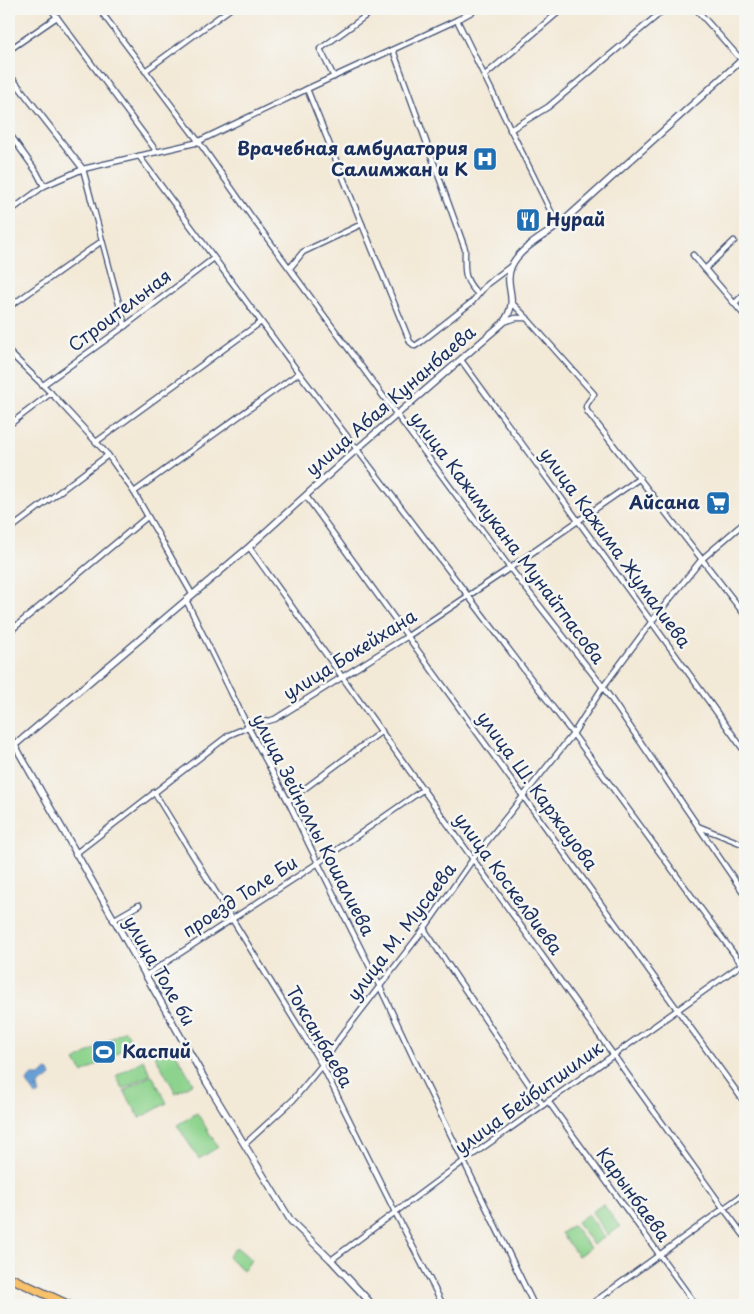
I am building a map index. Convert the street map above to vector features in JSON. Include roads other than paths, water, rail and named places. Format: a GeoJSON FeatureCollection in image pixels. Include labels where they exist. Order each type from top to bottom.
{"type":"FeatureCollection","features":[{"type":"Feature","properties":{"kind":"highway"},"geometry":{"type":"LineString","coordinates":[[9,1277],[69,1305]]}},
{"type":"Feature","properties":{"kind":"street"},"geometry":{"type":"LineString","coordinates":[[51,9],[157,152]]}},
{"type":"Feature","properties":{"kind":"street","name":"улица Кажимукана Мунайтпасова"},"geometry":{"type":"LineString","coordinates":[[99,9],[199,142],[510,568],[603,687],[745,895]]}},
{"type":"Feature","properties":{"kind":"street"},"geometry":{"type":"LineString","coordinates":[[145,71],[230,9]]}},
{"type":"Feature","properties":{"kind":"street"},"geometry":{"type":"LineString","coordinates":[[334,77],[320,49],[375,9]]}},
{"type":"Feature","properties":{"kind":"street"},"geometry":{"type":"LineString","coordinates":[[9,212],[44,186],[83,169],[199,142],[477,9]]}},
{"type":"Feature","properties":{"kind":"street"},"geometry":{"type":"LineString","coordinates":[[484,76],[562,9]]}},
{"type":"Feature","properties":{"kind":"street"},"geometry":{"type":"LineString","coordinates":[[510,130],[548,107],[665,9]]}},
{"type":"Feature","properties":{"kind":"street"},"geometry":{"type":"LineString","coordinates":[[696,9],[744,60],[558,226],[518,257],[512,266],[509,276],[512,303],[594,394],[587,404],[587,411],[745,614]]}},
{"type":"Feature","properties":{"kind":"street"},"geometry":{"type":"LineString","coordinates":[[9,50],[57,16]]}},
{"type":"Feature","properties":{"kind":"street"},"geometry":{"type":"LineString","coordinates":[[457,20],[558,226]]}},
{"type":"Feature","properties":{"kind":"street"},"geometry":{"type":"LineString","coordinates":[[393,50],[465,249],[465,274],[470,286],[478,294]]}},
{"type":"Feature","properties":{"kind":"street"},"geometry":{"type":"LineString","coordinates":[[9,74],[83,169],[124,326]]}},
{"type":"Feature","properties":{"kind":"street"},"geometry":{"type":"LineString","coordinates":[[307,89],[410,342],[415,346],[472,302],[487,284],[512,266]]}},
{"type":"Feature","properties":{"kind":"street"},"geometry":{"type":"LineString","coordinates":[[9,133],[36,171],[44,186]]}},
{"type":"Feature","properties":{"kind":"street"},"geometry":{"type":"LineString","coordinates":[[139,156],[261,322],[573,734],[743,963],[745,969]]}},
{"type":"Feature","properties":{"kind":"street"},"geometry":{"type":"LineString","coordinates":[[290,268],[303,252],[362,224]]}},
{"type":"Feature","properties":{"kind":"street"},"geometry":{"type":"LineString","coordinates":[[9,307],[102,241]]}},
{"type":"Feature","properties":{"kind":"street"},"geometry":{"type":"LineString","coordinates":[[705,269],[734,241]]}},
{"type":"Feature","properties":{"kind":"street"},"geometry":{"type":"LineString","coordinates":[[693,255],[745,316]]}},
{"type":"Feature","properties":{"kind":"street","name":"Строительная"},"geometry":{"type":"LineString","coordinates":[[43,385],[214,258]]}},
{"type":"Feature","properties":{"kind":"street"},"geometry":{"type":"LineString","coordinates":[[735,303],[745,293]]}},
{"type":"Feature","properties":{"kind":"street","name":"улица Абая Кунанбаева"},"geometry":{"type":"LineString","coordinates":[[15,745],[249,546],[357,449],[503,323],[509,315],[512,303]]}},
{"type":"Feature","properties":{"kind":"street"},"geometry":{"type":"LineString","coordinates":[[503,323],[516,318],[527,318]]}},
{"type":"Feature","properties":{"kind":"street"},"geometry":{"type":"LineString","coordinates":[[96,442],[261,322]]}},
{"type":"Feature","properties":{"kind":"street"},"geometry":{"type":"LineString","coordinates":[[9,352],[51,393],[108,455],[134,492],[192,594]]}},
{"type":"Feature","properties":{"kind":"street","name":"улица Кажима Жумалиева"},"geometry":{"type":"LineString","coordinates":[[461,360],[652,621],[745,752]]}},
{"type":"Feature","properties":{"kind":"street"},"geometry":{"type":"LineString","coordinates":[[134,492],[299,372]]}},
{"type":"Feature","properties":{"kind":"street"},"geometry":{"type":"LineString","coordinates":[[9,425],[51,393]]}},
{"type":"Feature","properties":{"kind":"street"},"geometry":{"type":"LineString","coordinates":[[9,530],[108,455]]}},
{"type":"Feature","properties":{"kind":"street","name":"улица Бокейхана"},"geometry":{"type":"LineString","coordinates":[[75,854],[229,735],[275,719],[408,636],[640,478]]}},
{"type":"Feature","properties":{"kind":"street","name":"улица Ш. Каржауова"},"geometry":{"type":"LineString","coordinates":[[306,496],[745,1103]]}},
{"type":"Feature","properties":{"kind":"street"},"geometry":{"type":"LineString","coordinates":[[9,632],[147,517]]}},
{"type":"Feature","properties":{"kind":"street","name":"улица М. Мусаева"},"geometry":{"type":"LineString","coordinates":[[245,1144],[293,1100],[322,1065],[339,1039],[424,929],[473,859],[573,734],[603,687],[652,621],[702,559],[745,522]]}},
{"type":"Feature","properties":{"kind":"street","name":"улица Коскелдиева"},"geometry":{"type":"LineString","coordinates":[[249,546],[745,1237]]}},
{"type":"Feature","properties":{"kind":"street","name":"улица Зейноллы Кошалиева"},"geometry":{"type":"LineString","coordinates":[[186,600],[380,987],[534,1305]]}},
{"type":"Feature","properties":{"kind":"street"},"geometry":{"type":"LineString","coordinates":[[288,801],[382,731]]}},
{"type":"Feature","properties":{"kind":"street","name":"улица Толе би"},"geometry":{"type":"LineString","coordinates":[[9,735],[206,1083],[291,1221],[331,1260],[372,1305]]}},
{"type":"Feature","properties":{"kind":"street","name":"проезд Толе Би"},"geometry":{"type":"LineString","coordinates":[[145,976],[318,863],[424,789]]}},
{"type":"Feature","properties":{"kind":"street","name":"Токсанбаева"},"geometry":{"type":"LineString","coordinates":[[154,792],[322,1065],[443,1305]]}},
{"type":"Feature","properties":{"kind":"street"},"geometry":{"type":"LineString","coordinates":[[699,827],[745,844]]}},
{"type":"Feature","properties":{"kind":"street"},"geometry":{"type":"LineString","coordinates":[[113,920],[139,905]]}},
{"type":"Feature","properties":{"kind":"street"},"geometry":{"type":"LineString","coordinates":[[424,929],[543,1105]]}},
{"type":"Feature","properties":{"kind":"street","name":"улица Бейбитшилик"},"geometry":{"type":"LineString","coordinates":[[331,1260],[464,1161],[743,963]]}},
{"type":"Feature","properties":{"kind":"street","name":"Карынбаева"},"geometry":{"type":"LineString","coordinates":[[548,1101],[696,1305]]}},
{"type":"Feature","properties":{"kind":"street"},"geometry":{"type":"LineString","coordinates":[[590,1305],[745,1193]]}},
{"type":"Feature","properties":{"kind":"street"},"geometry":{"type":"LineString","coordinates":[[596,1300],[600,1305]]}},
{"type":"Feature","properties":{"kind":"water"},"geometry":{"type":"Polygon","coordinates":[[[46,1070],[49,1071],[51,1076],[39,1085],[40,1094],[36,1096],[27,1082],[31,1076],[40,1076],[46,1070]]]}},
{"type":"Feature","properties":{"kind":"place","name":"Врачебная амбулатория Салимжан и К"},"geometry":{"type":"Point","coordinates":[485,159]}},
{"type":"Feature","properties":{"kind":"place","name":"Нурай"},"geometry":{"type":"Point","coordinates":[528,220]}},
{"type":"Feature","properties":{"kind":"place","name":"Айсана"},"geometry":{"type":"Point","coordinates":[718,503]}},
{"type":"Feature","properties":{"kind":"place","name":"Каспий"},"geometry":{"type":"Point","coordinates":[104,1052]}}]}
